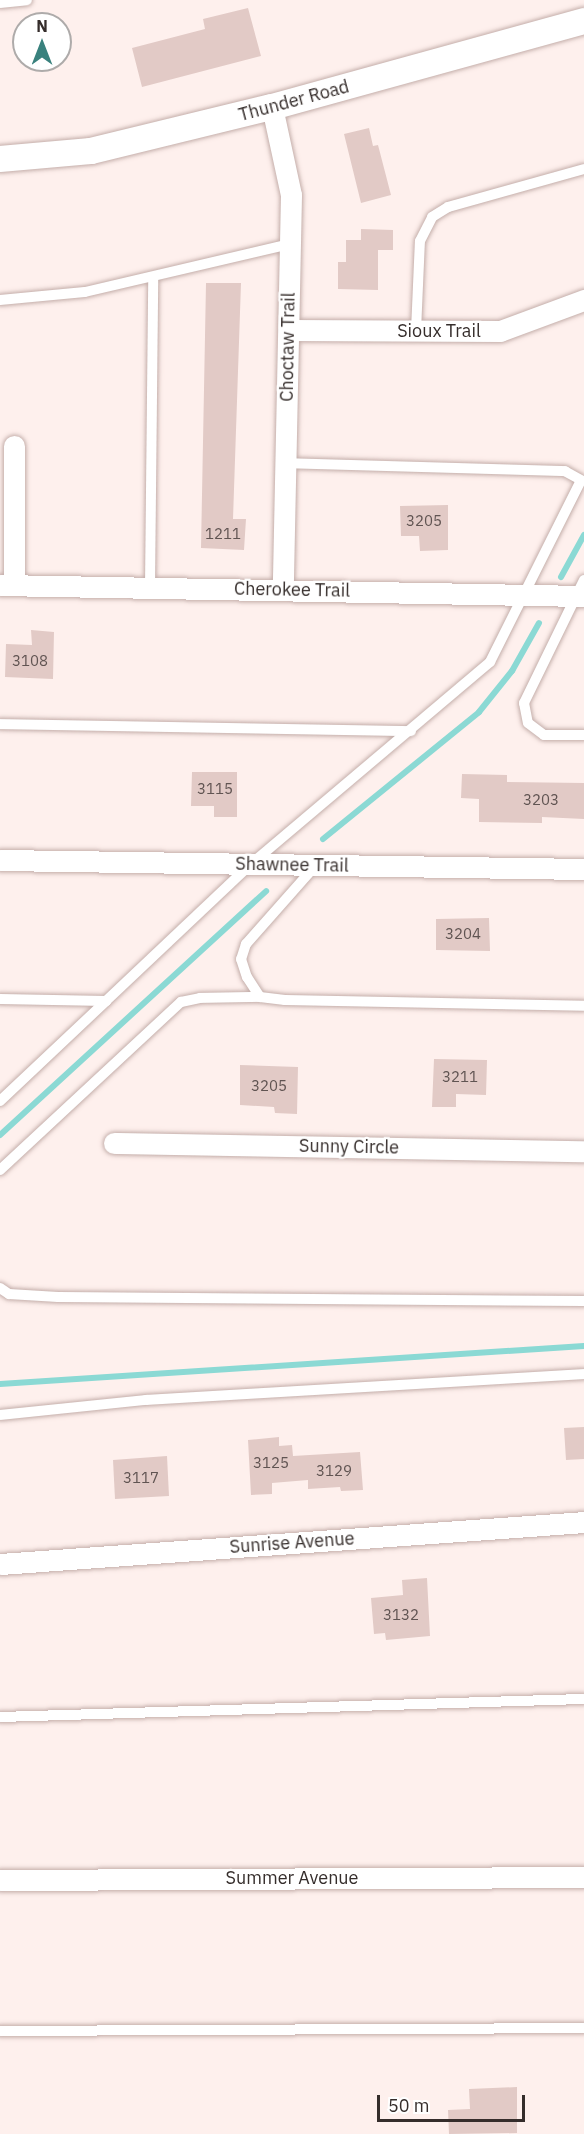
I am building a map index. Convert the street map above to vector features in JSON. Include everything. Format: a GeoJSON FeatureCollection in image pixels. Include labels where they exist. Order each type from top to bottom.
{"type":"FeatureCollection","features":[{"type":"Feature","properties":{"kind":"street","name":"Thunder Road"},"geometry":{"type":"LineString","coordinates":[[0,159],[91,151],[272,107],[584,21]]}},
{"type":"Feature","properties":{"kind":"street","name":"Choctaw Trail"},"geometry":{"type":"LineString","coordinates":[[272,107],[291,195],[283,589]]}},
{"type":"Feature","properties":{"kind":"street","name":"Sioux Trail"},"geometry":{"type":"LineString","coordinates":[[289,330],[500,331],[584,300]]}},
{"type":"Feature","properties":{"kind":"street"},"geometry":{"type":"LineString","coordinates":[[7,585],[14,446]]}},
{"type":"Feature","properties":{"kind":"street","name":"Cherokee Trail"},"geometry":{"type":"LineString","coordinates":[[7,585],[523,595],[582,591]]}},
{"type":"Feature","properties":{"kind":"street","name":"Shawnee Trail"},"geometry":{"type":"LineString","coordinates":[[0,860],[584,869]]}},
{"type":"Feature","properties":{"kind":"street","name":"Sunny Circle"},"geometry":{"type":"LineString","coordinates":[[114,1143],[584,1151]]}},
{"type":"Feature","properties":{"kind":"street","name":"Sunrise Avenue"},"geometry":{"type":"LineString","coordinates":[[0,1564],[584,1522]]}},
{"type":"Feature","properties":{"kind":"street","name":"Summer Avenue"},"geometry":{"type":"LineString","coordinates":[[0,1880],[584,1877]]}},
{"type":"Feature","properties":{"kind":"lane"},"geometry":{"type":"LineString","coordinates":[[0,3],[27,0]]}},
{"type":"Feature","properties":{"kind":"lane"},"geometry":{"type":"LineString","coordinates":[[416,331],[420,241],[432,217],[448,207],[584,169]]}},
{"type":"Feature","properties":{"kind":"lane"},"geometry":{"type":"LineString","coordinates":[[0,300],[85,292],[290,243]]}},
{"type":"Feature","properties":{"kind":"lane"},"geometry":{"type":"LineString","coordinates":[[150,587],[153,277]]}},
{"type":"Feature","properties":{"kind":"lane"},"geometry":{"type":"LineString","coordinates":[[0,1101],[250,864],[490,663],[581,480],[565,471],[286,463]]}},
{"type":"Feature","properties":{"kind":"lane"},"geometry":{"type":"LineString","coordinates":[[582,591],[524,703],[528,723],[544,735],[584,735]]}},
{"type":"Feature","properties":{"kind":"lane"},"geometry":{"type":"LineString","coordinates":[[0,724],[411,731]]}},
{"type":"Feature","properties":{"kind":"lane"},"geometry":{"type":"LineString","coordinates":[[260,997],[247,977],[241,959],[246,944],[316,865]]}},
{"type":"Feature","properties":{"kind":"lane"},"geometry":{"type":"LineString","coordinates":[[0,1170],[181,1002],[200,998],[260,997],[285,1000],[584,1006]]}},
{"type":"Feature","properties":{"kind":"lane"},"geometry":{"type":"LineString","coordinates":[[0,999],[106,1001]]}},
{"type":"Feature","properties":{"kind":"lane"},"geometry":{"type":"LineString","coordinates":[[0,1288],[9,1294],[58,1297],[584,1301]]}},
{"type":"Feature","properties":{"kind":"lane"},"geometry":{"type":"LineString","coordinates":[[0,1415],[146,1400],[584,1374]]}},
{"type":"Feature","properties":{"kind":"lane"},"geometry":{"type":"LineString","coordinates":[[0,1717],[584,1699]]}},
{"type":"Feature","properties":{"kind":"lane"},"geometry":{"type":"LineString","coordinates":[[0,2031],[584,2028]]}},
{"type":"Feature","properties":{"kind":"building"},"geometry":{"type":"Polygon","coordinates":[[[248,8],[261,56],[142,87],[132,48],[205,29],[203,19],[248,8]]]}},
{"type":"Feature","properties":{"kind":"building"},"geometry":{"type":"Polygon","coordinates":[[[369,128],[373,146],[378,145],[391,195],[361,203],[344,134],[369,128]]]}},
{"type":"Feature","properties":{"kind":"building"},"geometry":{"type":"Polygon","coordinates":[[[361,229],[393,230],[393,250],[378,250],[378,290],[338,289],[338,262],[346,262],[346,240],[361,240],[361,229]]]}},
{"type":"Feature","properties":{"kind":"building"},"geometry":{"type":"Polygon","coordinates":[[[206,283],[241,283],[233,519],[246,519],[244,550],[201,548],[206,283]]]}},
{"type":"Feature","properties":{"kind":"building"},"geometry":{"type":"Polygon","coordinates":[[[448,505],[448,550],[420,551],[419,536],[401,536],[400,506],[448,505]]]}},
{"type":"Feature","properties":{"kind":"building"},"geometry":{"type":"Polygon","coordinates":[[[31,630],[54,632],[53,679],[5,677],[6,644],[32,645],[31,630]]]}},
{"type":"Feature","properties":{"kind":"building"},"geometry":{"type":"Polygon","coordinates":[[[192,772],[237,772],[237,817],[214,817],[214,806],[191,806],[192,772]]]}},
{"type":"Feature","properties":{"kind":"building"},"geometry":{"type":"Polygon","coordinates":[[[462,774],[507,775],[507,782],[584,783],[584,819],[542,817],[542,823],[479,822],[479,799],[461,798],[462,774]]]}},
{"type":"Feature","properties":{"kind":"building"},"geometry":{"type":"Polygon","coordinates":[[[489,918],[490,951],[436,950],[436,919],[489,918]]]}},
{"type":"Feature","properties":{"kind":"building"},"geometry":{"type":"Polygon","coordinates":[[[434,1059],[487,1060],[486,1095],[456,1094],[456,1107],[432,1107],[434,1059]]]}},
{"type":"Feature","properties":{"kind":"building"},"geometry":{"type":"Polygon","coordinates":[[[240,1065],[298,1067],[297,1114],[275,1113],[274,1107],[240,1105],[240,1065]]]}},
{"type":"Feature","properties":{"kind":"building"},"geometry":{"type":"Polygon","coordinates":[[[584,1427],[584,1459],[566,1460],[564,1428],[584,1427]]]}},
{"type":"Feature","properties":{"kind":"building"},"geometry":{"type":"Polygon","coordinates":[[[279,1437],[279,1446],[292,1445],[293,1456],[360,1452],[363,1490],[341,1491],[340,1487],[308,1489],[308,1480],[272,1483],[272,1494],[251,1495],[248,1440],[279,1437]]]}},
{"type":"Feature","properties":{"kind":"building"},"geometry":{"type":"Polygon","coordinates":[[[167,1456],[169,1496],[115,1499],[113,1460],[167,1456]]]}},
{"type":"Feature","properties":{"kind":"building"},"geometry":{"type":"Polygon","coordinates":[[[427,1578],[430,1636],[386,1640],[385,1633],[374,1634],[371,1598],[403,1595],[402,1580],[427,1578]]]}},
{"type":"Feature","properties":{"kind":"building"},"geometry":{"type":"Polygon","coordinates":[[[517,2087],[517,2133],[449,2134],[448,2110],[470,2109],[469,2089],[517,2087]]]}},
{"type":"Feature","properties":{"kind":"waterway"},"geometry":{"type":"LineString","coordinates":[[561,577],[584,535]]}},
{"type":"Feature","properties":{"kind":"waterway"},"geometry":{"type":"LineString","coordinates":[[323,839],[479,712],[512,671],[539,623]]}},
{"type":"Feature","properties":{"kind":"waterway"},"geometry":{"type":"LineString","coordinates":[[0,1135],[266,891]]}},
{"type":"Feature","properties":{"kind":"waterway"},"geometry":{"type":"LineString","coordinates":[[0,1384],[584,1346]]}}]}
